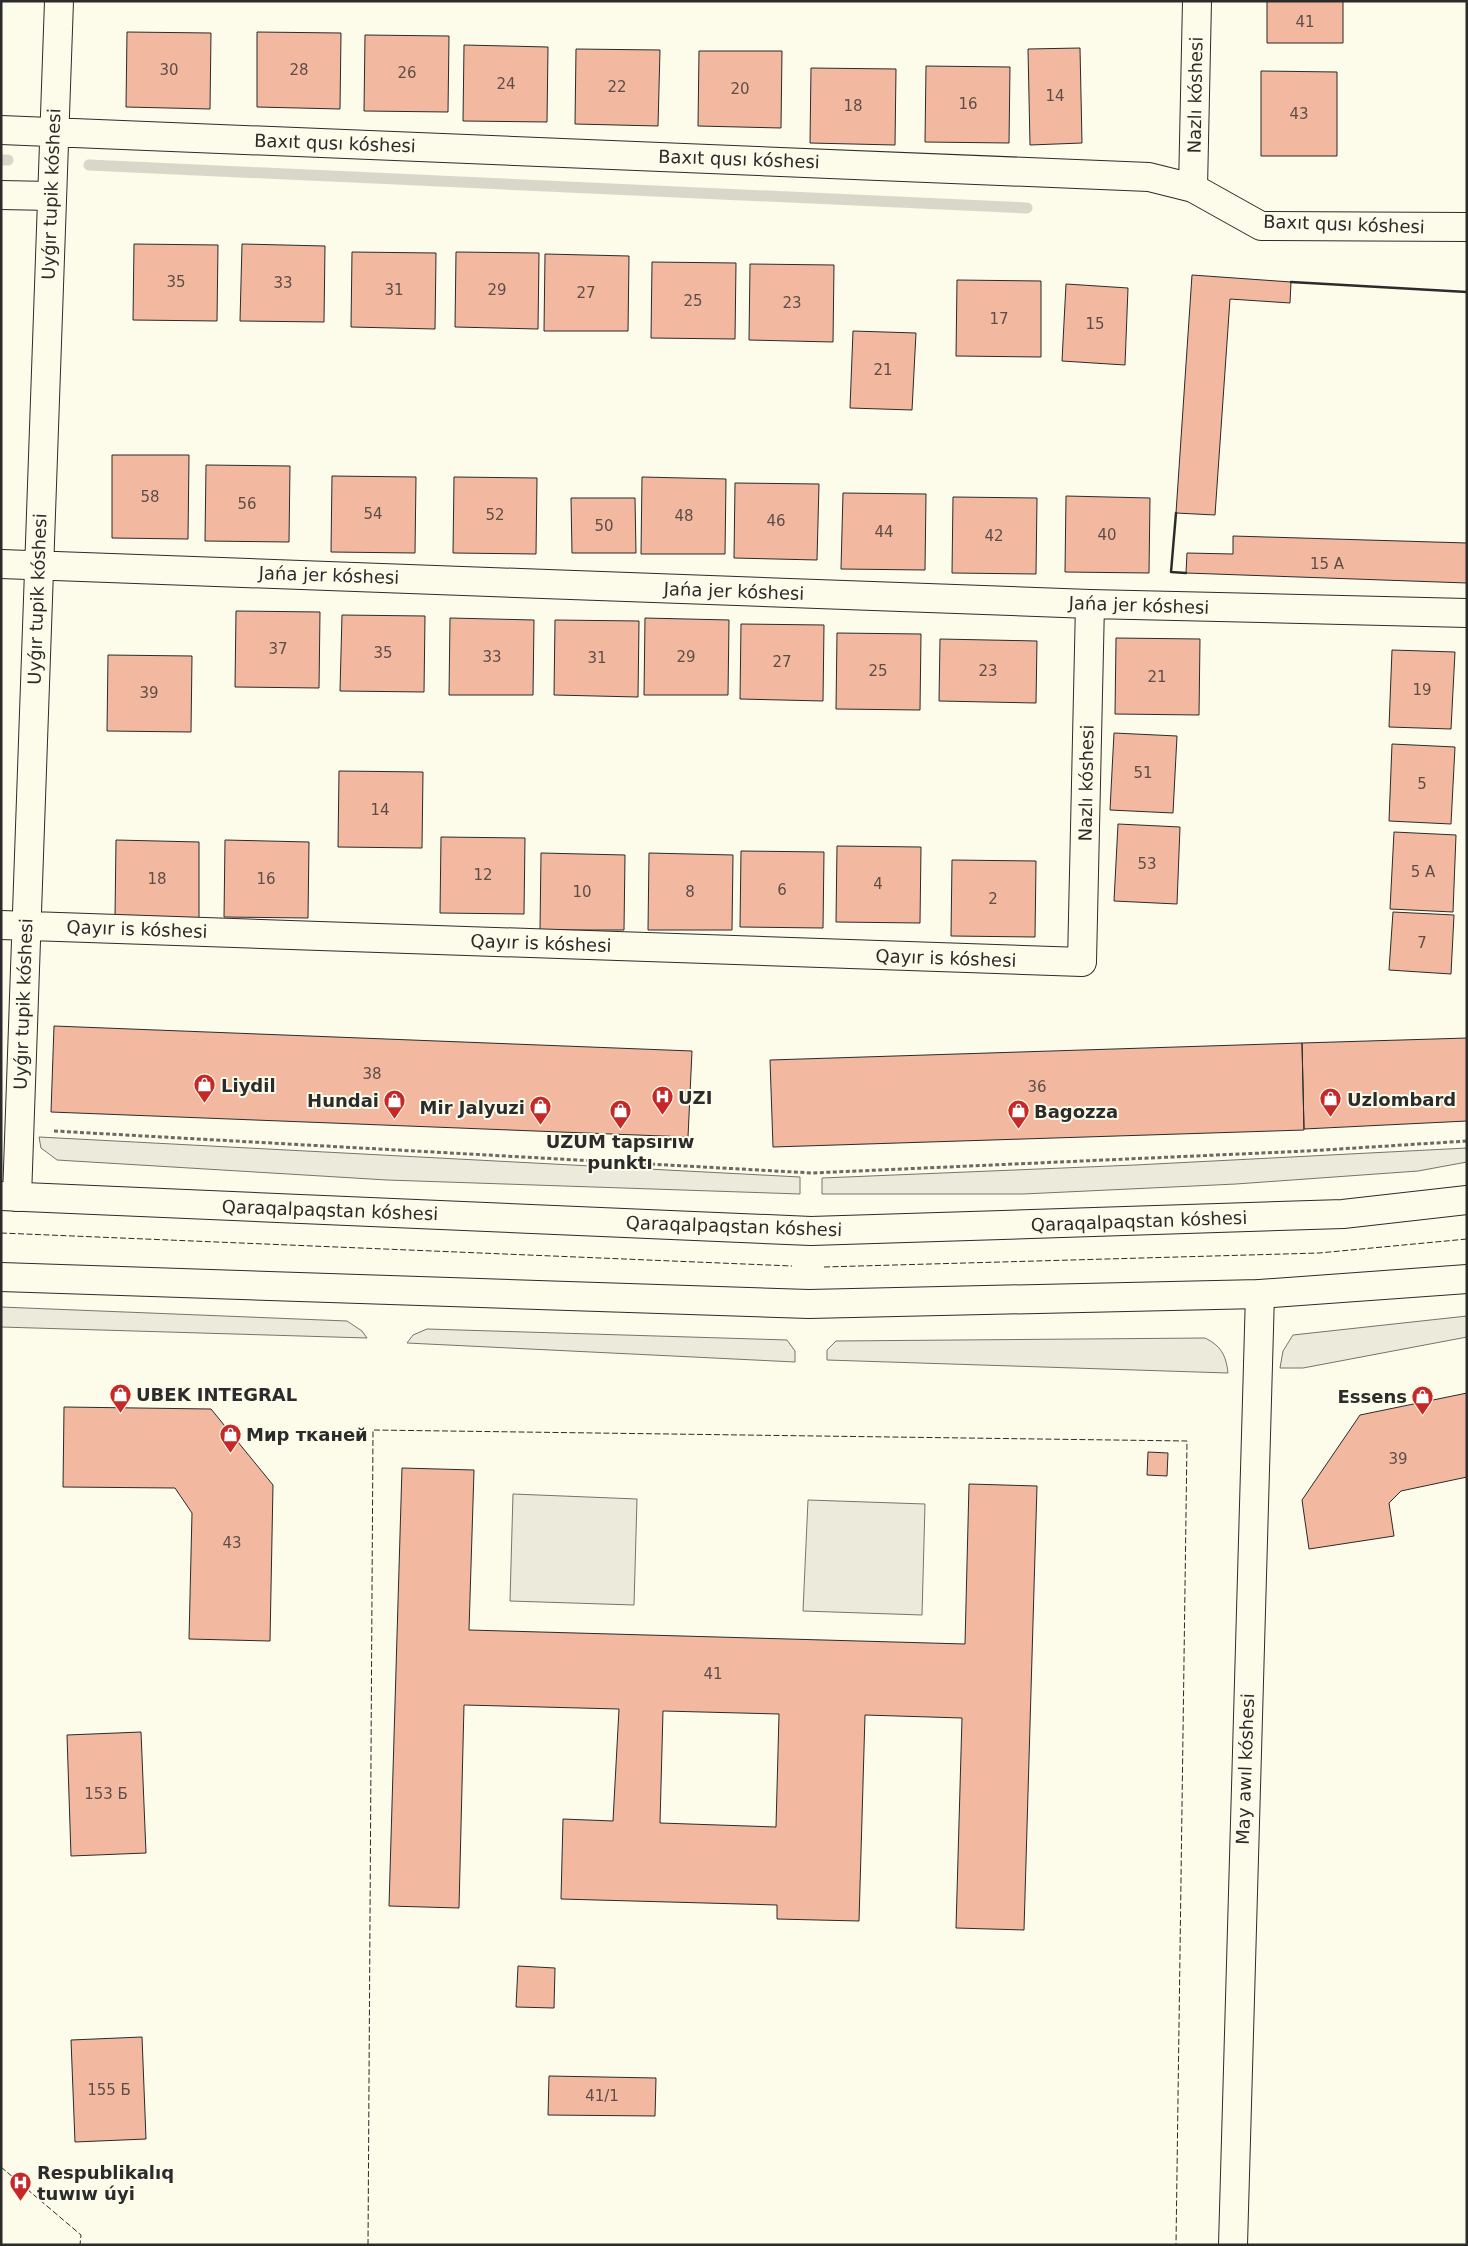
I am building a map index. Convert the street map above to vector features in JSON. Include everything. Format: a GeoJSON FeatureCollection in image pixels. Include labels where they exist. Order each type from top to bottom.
{"type":"FeatureCollection","features":[{"type":"Feature","properties":{"kind":"street","name":"Uyǵır tupik kóshesi"},"geometry":{"type":"LineString","coordinates":[[9,1196],[19,1129],[14,925],[38,564],[59,1]]}},
{"type":"Feature","properties":{"kind":"street","name":"Nazlı kóshesi"},"geometry":{"type":"LineString","coordinates":[[1193,188],[1197,1]]}},
{"type":"Feature","properties":{"kind":"street","name":"Baxıt qusı kóshesi"},"geometry":{"type":"LineString","coordinates":[[1,130],[1149,176],[1193,188],[1261,226],[1467,227]]}},
{"type":"Feature","properties":{"kind":"street"},"geometry":{"type":"LineString","coordinates":[[1,195],[51,196]]}},
{"type":"Feature","properties":{"kind":"street","name":"Jańa jer kóshesi"},"geometry":{"type":"LineString","coordinates":[[1,564],[1090,604],[1467,613]]}},
{"type":"Feature","properties":{"kind":"street","name":"Nazlı kóshesi"},"geometry":{"type":"LineString","coordinates":[[1082,962],[1090,604]]}},
{"type":"Feature","properties":{"kind":"street","name":"Qayır is kóshesi"},"geometry":{"type":"LineString","coordinates":[[14,925],[1082,962]]}},
{"type":"Feature","properties":{"kind":"street","name":"Qaraqalpaqstan kóshesi"},"geometry":{"type":"LineString","coordinates":[[9,1196],[811,1231],[1343,1214],[1467,1200]]}},
{"type":"Feature","properties":{"kind":"street"},"geometry":{"type":"LineString","coordinates":[[1,1277],[810,1304],[1260,1294],[1467,1279]]}},
{"type":"Feature","properties":{"kind":"street","name":"May awıl kóshesi"},"geometry":{"type":"LineString","coordinates":[[1232,2245],[1260,1294]]}},
{"type":"Feature","properties":{"kind":"path"},"geometry":{"type":"LineString","coordinates":[[19,1129],[812,1173],[1307,1151],[1467,1141]]}},
{"type":"Feature","properties":{"kind":"shaded area"},"geometry":{"type":"Polygon","coordinates":[[[39,1137],[800,1177],[800,1194],[387,1180],[57,1160],[41,1148],[39,1137]]]}},
{"type":"Feature","properties":{"kind":"shaded area"},"geometry":{"type":"Polygon","coordinates":[[[1467,1148],[1467,1162],[1418,1171],[1236,1184],[1023,1194],[822,1194],[822,1178],[1135,1165],[1467,1148]]]}},
{"type":"Feature","properties":{"kind":"shaded area"},"geometry":{"type":"Polygon","coordinates":[[[1,1307],[347,1321],[362,1331],[367,1338],[1,1327],[1,1307]]]}},
{"type":"Feature","properties":{"kind":"shaded area"},"geometry":{"type":"Polygon","coordinates":[[[1467,1316],[1467,1337],[1303,1368],[1280,1368],[1283,1351],[1293,1335],[1467,1316]]]}},
{"type":"Feature","properties":{"kind":"shaded area"},"geometry":{"type":"Polygon","coordinates":[[[427,1329],[787,1340],[795,1351],[795,1362],[407,1343],[413,1335],[427,1329]]]}},
{"type":"Feature","properties":{"kind":"shaded area"},"geometry":{"type":"Polygon","coordinates":[[[1205,1338],[1215,1344],[1222,1352],[1228,1373],[827,1360],[827,1350],[836,1341],[1205,1338]]]}},
{"type":"Feature","properties":{"kind":"shaded area"},"geometry":{"type":"Polygon","coordinates":[[[513,1494],[637,1499],[634,1605],[510,1601],[513,1494]]]}},
{"type":"Feature","properties":{"kind":"shaded area"},"geometry":{"type":"Polygon","coordinates":[[[808,1500],[925,1504],[922,1615],[803,1611],[808,1500]]]}},
{"type":"Feature","properties":{"kind":"building"},"geometry":{"type":"Polygon","coordinates":[[[1267,1],[1343,1],[1343,43],[1267,43],[1267,1]]]}},
{"type":"Feature","properties":{"kind":"building"},"geometry":{"type":"Polygon","coordinates":[[[127,32],[211,33],[210,109],[126,107],[127,32]]]}},
{"type":"Feature","properties":{"kind":"building"},"geometry":{"type":"Polygon","coordinates":[[[257,32],[341,33],[340,109],[257,107],[257,32]]]}},
{"type":"Feature","properties":{"kind":"building"},"geometry":{"type":"Polygon","coordinates":[[[365,35],[449,36],[448,112],[364,111],[365,35]]]}},
{"type":"Feature","properties":{"kind":"building"},"geometry":{"type":"Polygon","coordinates":[[[464,45],[548,47],[547,122],[463,121],[464,45]]]}},
{"type":"Feature","properties":{"kind":"building"},"geometry":{"type":"Polygon","coordinates":[[[1080,48],[1082,143],[1030,145],[1028,49],[1080,48]]]}},
{"type":"Feature","properties":{"kind":"building"},"geometry":{"type":"Polygon","coordinates":[[[576,49],[660,50],[658,126],[575,124],[576,49]]]}},
{"type":"Feature","properties":{"kind":"building"},"geometry":{"type":"Polygon","coordinates":[[[699,51],[782,51],[781,128],[698,126],[699,51]]]}},
{"type":"Feature","properties":{"kind":"building"},"geometry":{"type":"Polygon","coordinates":[[[926,66],[1010,67],[1009,143],[925,142],[926,66]]]}},
{"type":"Feature","properties":{"kind":"building"},"geometry":{"type":"Polygon","coordinates":[[[811,68],[896,69],[895,145],[810,143],[811,68]]]}},
{"type":"Feature","properties":{"kind":"building"},"geometry":{"type":"Polygon","coordinates":[[[1261,71],[1337,72],[1337,156],[1261,156],[1261,71]]]}},
{"type":"Feature","properties":{"kind":"building"},"geometry":{"type":"Polygon","coordinates":[[[134,244],[218,245],[217,321],[133,320],[134,244]]]}},
{"type":"Feature","properties":{"kind":"building"},"geometry":{"type":"Polygon","coordinates":[[[242,244],[325,246],[324,322],[240,321],[242,244]]]}},
{"type":"Feature","properties":{"kind":"building"},"geometry":{"type":"Polygon","coordinates":[[[352,252],[436,253],[435,329],[351,327],[352,252]]]}},
{"type":"Feature","properties":{"kind":"building"},"geometry":{"type":"Polygon","coordinates":[[[456,252],[539,253],[538,329],[455,327],[456,252]]]}},
{"type":"Feature","properties":{"kind":"building"},"geometry":{"type":"Polygon","coordinates":[[[545,254],[629,256],[628,331],[544,331],[545,254]]]}},
{"type":"Feature","properties":{"kind":"building"},"geometry":{"type":"Polygon","coordinates":[[[652,262],[736,263],[735,339],[651,338],[652,262]]]}},
{"type":"Feature","properties":{"kind":"building"},"geometry":{"type":"Polygon","coordinates":[[[750,264],[834,265],[833,342],[749,340],[750,264]]]}},
{"type":"Feature","properties":{"kind":"building"},"geometry":{"type":"Polygon","coordinates":[[[1192,275],[1291,282],[1290,303],[1230,299],[1215,515],[1176,513],[1192,275]]]}},
{"type":"Feature","properties":{"kind":"building"},"geometry":{"type":"Polygon","coordinates":[[[957,280],[1041,281],[1041,357],[956,356],[957,280]]]}},
{"type":"Feature","properties":{"kind":"building"},"geometry":{"type":"Polygon","coordinates":[[[1066,284],[1128,288],[1125,365],[1062,361],[1066,284]]]}},
{"type":"Feature","properties":{"kind":"building"},"geometry":{"type":"Polygon","coordinates":[[[853,331],[916,333],[912,410],[850,408],[853,331]]]}},
{"type":"Feature","properties":{"kind":"building"},"geometry":{"type":"Polygon","coordinates":[[[112,455],[189,455],[188,539],[112,538],[112,455]]]}},
{"type":"Feature","properties":{"kind":"building"},"geometry":{"type":"Polygon","coordinates":[[[206,465],[290,466],[289,542],[205,541],[206,465]]]}},
{"type":"Feature","properties":{"kind":"building"},"geometry":{"type":"Polygon","coordinates":[[[332,476],[416,477],[415,553],[331,552],[332,476]]]}},
{"type":"Feature","properties":{"kind":"building"},"geometry":{"type":"Polygon","coordinates":[[[454,477],[537,478],[536,554],[453,553],[454,477]]]}},
{"type":"Feature","properties":{"kind":"building"},"geometry":{"type":"Polygon","coordinates":[[[642,477],[726,479],[725,554],[641,554],[642,477]]]}},
{"type":"Feature","properties":{"kind":"building"},"geometry":{"type":"Polygon","coordinates":[[[735,483],[819,484],[817,560],[734,558],[735,483]]]}},
{"type":"Feature","properties":{"kind":"building"},"geometry":{"type":"Polygon","coordinates":[[[843,493],[926,494],[925,570],[841,569],[843,493]]]}},
{"type":"Feature","properties":{"kind":"building"},"geometry":{"type":"Polygon","coordinates":[[[1066,496],[1150,498],[1149,573],[1065,572],[1066,496]]]}},
{"type":"Feature","properties":{"kind":"building"},"geometry":{"type":"Polygon","coordinates":[[[953,497],[1037,498],[1036,574],[952,573],[953,497]]]}},
{"type":"Feature","properties":{"kind":"building"},"geometry":{"type":"Polygon","coordinates":[[[571,498],[635,498],[636,553],[572,553],[571,498]]]}},
{"type":"Feature","properties":{"kind":"building"},"geometry":{"type":"Polygon","coordinates":[[[1233,536],[1467,543],[1467,583],[1186,573],[1187,553],[1233,554],[1233,536]]]}},
{"type":"Feature","properties":{"kind":"building"},"geometry":{"type":"Polygon","coordinates":[[[236,611],[320,612],[319,688],[235,687],[236,611]]]}},
{"type":"Feature","properties":{"kind":"building"},"geometry":{"type":"Polygon","coordinates":[[[342,615],[425,616],[424,692],[340,691],[342,615]]]}},
{"type":"Feature","properties":{"kind":"building"},"geometry":{"type":"Polygon","coordinates":[[[450,618],[534,620],[533,695],[449,695],[450,618]]]}},
{"type":"Feature","properties":{"kind":"building"},"geometry":{"type":"Polygon","coordinates":[[[645,618],[729,620],[728,695],[644,695],[645,618]]]}},
{"type":"Feature","properties":{"kind":"building"},"geometry":{"type":"Polygon","coordinates":[[[555,620],[639,621],[638,697],[554,695],[555,620]]]}},
{"type":"Feature","properties":{"kind":"building"},"geometry":{"type":"Polygon","coordinates":[[[741,624],[824,625],[823,701],[740,699],[741,624]]]}},
{"type":"Feature","properties":{"kind":"building"},"geometry":{"type":"Polygon","coordinates":[[[837,633],[921,634],[920,710],[836,709],[837,633]]]}},
{"type":"Feature","properties":{"kind":"building"},"geometry":{"type":"Polygon","coordinates":[[[1116,638],[1200,639],[1199,715],[1115,714],[1116,638]]]}},
{"type":"Feature","properties":{"kind":"building"},"geometry":{"type":"Polygon","coordinates":[[[940,639],[1037,641],[1036,703],[939,701],[940,639]]]}},
{"type":"Feature","properties":{"kind":"building"},"geometry":{"type":"Polygon","coordinates":[[[1392,650],[1455,652],[1451,729],[1389,727],[1392,650]]]}},
{"type":"Feature","properties":{"kind":"building"},"geometry":{"type":"Polygon","coordinates":[[[108,655],[192,656],[191,732],[107,731],[108,655]]]}},
{"type":"Feature","properties":{"kind":"building"},"geometry":{"type":"Polygon","coordinates":[[[1114,733],[1177,736],[1173,813],[1110,810],[1114,733]]]}},
{"type":"Feature","properties":{"kind":"building"},"geometry":{"type":"Polygon","coordinates":[[[1392,744],[1455,747],[1451,824],[1389,821],[1392,744]]]}},
{"type":"Feature","properties":{"kind":"building"},"geometry":{"type":"Polygon","coordinates":[[[339,771],[423,772],[422,848],[338,847],[339,771]]]}},
{"type":"Feature","properties":{"kind":"building"},"geometry":{"type":"Polygon","coordinates":[[[1118,824],[1180,827],[1177,904],[1114,901],[1118,824]]]}},
{"type":"Feature","properties":{"kind":"building"},"geometry":{"type":"Polygon","coordinates":[[[1394,832],[1456,835],[1453,912],[1390,909],[1394,832]]]}},
{"type":"Feature","properties":{"kind":"building"},"geometry":{"type":"Polygon","coordinates":[[[441,837],[525,838],[524,914],[440,913],[441,837]]]}},
{"type":"Feature","properties":{"kind":"building"},"geometry":{"type":"Polygon","coordinates":[[[116,840],[199,842],[199,918],[115,917],[116,840]]]}},
{"type":"Feature","properties":{"kind":"building"},"geometry":{"type":"Polygon","coordinates":[[[225,840],[309,842],[308,918],[224,917],[225,840]]]}},
{"type":"Feature","properties":{"kind":"building"},"geometry":{"type":"Polygon","coordinates":[[[837,846],[921,847],[920,923],[836,922],[837,846]]]}},
{"type":"Feature","properties":{"kind":"building"},"geometry":{"type":"Polygon","coordinates":[[[741,851],[824,852],[823,928],[740,927],[741,851]]]}},
{"type":"Feature","properties":{"kind":"building"},"geometry":{"type":"Polygon","coordinates":[[[541,853],[625,855],[624,930],[540,930],[541,853]]]}},
{"type":"Feature","properties":{"kind":"building"},"geometry":{"type":"Polygon","coordinates":[[[649,853],[733,855],[732,930],[648,930],[649,853]]]}},
{"type":"Feature","properties":{"kind":"building"},"geometry":{"type":"Polygon","coordinates":[[[952,860],[1036,861],[1035,937],[951,936],[952,860]]]}},
{"type":"Feature","properties":{"kind":"building"},"geometry":{"type":"Polygon","coordinates":[[[1393,912],[1454,915],[1451,974],[1389,970],[1393,912]]]}},
{"type":"Feature","properties":{"kind":"building"},"geometry":{"type":"Polygon","coordinates":[[[54,1026],[692,1051],[688,1137],[51,1112],[54,1026]]]}},
{"type":"Feature","properties":{"kind":"building"},"geometry":{"type":"Polygon","coordinates":[[[1467,1038],[1467,1121],[1304,1129],[1302,1043],[1467,1038]]]}},
{"type":"Feature","properties":{"kind":"building"},"geometry":{"type":"Polygon","coordinates":[[[1302,1043],[1304,1130],[773,1147],[770,1060],[1302,1043]]]}},
{"type":"Feature","properties":{"kind":"building"},"geometry":{"type":"Polygon","coordinates":[[[1467,1393],[1467,1477],[1401,1491],[1389,1503],[1394,1536],[1309,1549],[1302,1500],[1360,1415],[1467,1393]]]}},
{"type":"Feature","properties":{"kind":"building"},"geometry":{"type":"Polygon","coordinates":[[[64,1407],[211,1409],[273,1485],[270,1641],[189,1639],[192,1513],[175,1488],[63,1487],[64,1407]]]}},
{"type":"Feature","properties":{"kind":"building"},"geometry":{"type":"Polygon","coordinates":[[[1148,1452],[1168,1453],[1167,1476],[1147,1475],[1148,1452]]]}},
{"type":"Feature","properties":{"kind":"building"},"geometry":{"type":"Polygon","coordinates":[[[402,1468],[474,1470],[469,1630],[965,1644],[969,1484],[1037,1486],[1024,1930],[956,1928],[962,1718],[865,1715],[859,1921],[777,1919],[777,1905],[561,1899],[563,1819],[613,1821],[619,1709],[464,1705],[459,1908],[389,1906],[402,1468]],[[663,1711],[660,1823],[776,1827],[779,1714],[663,1711]]]}},
{"type":"Feature","properties":{"kind":"building"},"geometry":{"type":"Polygon","coordinates":[[[141,1732],[146,1853],[71,1856],[67,1735],[141,1732]]]}},
{"type":"Feature","properties":{"kind":"building"},"geometry":{"type":"Polygon","coordinates":[[[518,1966],[555,1968],[554,2008],[516,2007],[518,1966]]]}},
{"type":"Feature","properties":{"kind":"building"},"geometry":{"type":"Polygon","coordinates":[[[142,2037],[146,2139],[75,2142],[71,2040],[142,2037]]]}},
{"type":"Feature","properties":{"kind":"building"},"geometry":{"type":"Polygon","coordinates":[[[549,2076],[656,2078],[655,2116],[548,2115],[549,2076]]]}},
{"type":"Feature","properties":{"kind":"waterway"},"geometry":{"type":"LineString","coordinates":[[1,160],[8,160]]}},
{"type":"Feature","properties":{"kind":"waterway"},"geometry":{"type":"LineString","coordinates":[[89,165],[1027,208]]}},
{"type":"Feature","properties":{"kind":"fence"},"geometry":{"type":"LineString","coordinates":[[1,1233],[792,1266]]}},
{"type":"Feature","properties":{"kind":"fence"},"geometry":{"type":"LineString","coordinates":[[824,1267],[1319,1253],[1467,1239]]}},
{"type":"Feature","properties":{"kind":"fence"},"geometry":{"type":"LineString","coordinates":[[368,2245],[373,1430],[1187,1441],[1176,2245]]}},
{"type":"Feature","properties":{"kind":"fence"},"geometry":{"type":"LineString","coordinates":[[1,2167],[81,2235],[80,2245]]}},
{"type":"Feature","properties":{"kind":"wall"},"geometry":{"type":"LineString","coordinates":[[1291,282],[1467,292]]}},
{"type":"Feature","properties":{"kind":"wall"},"geometry":{"type":"LineString","coordinates":[[1176,513],[1171,572],[1186,573]]}},
{"type":"Feature","properties":{"kind":"place","name":"Liydil"},"geometry":{"type":"Point","coordinates":[205,1104]}},
{"type":"Feature","properties":{"kind":"place","name":"UZI"},"geometry":{"type":"Point","coordinates":[662,1116]}},
{"type":"Feature","properties":{"kind":"place","name":"Uzlombard"},"geometry":{"type":"Point","coordinates":[1331,1118]}},
{"type":"Feature","properties":{"kind":"place","name":"Hundai"},"geometry":{"type":"Point","coordinates":[395,1119]}},
{"type":"Feature","properties":{"kind":"place","name":"Mir Jalyuzi"},"geometry":{"type":"Point","coordinates":[541,1126]}},
{"type":"Feature","properties":{"kind":"place","name":"UZUM tapsırıw punktı"},"geometry":{"type":"Point","coordinates":[620,1130]}},
{"type":"Feature","properties":{"kind":"place","name":"Bagozza"},"geometry":{"type":"Point","coordinates":[1018,1130]}},
{"type":"Feature","properties":{"kind":"place","name":"UBEK INTEGRAL"},"geometry":{"type":"Point","coordinates":[120,1413]}},
{"type":"Feature","properties":{"kind":"place","name":"Essens"},"geometry":{"type":"Point","coordinates":[1423,1415]}},
{"type":"Feature","properties":{"kind":"place","name":"Мир тканей"},"geometry":{"type":"Point","coordinates":[230,1453]}},
{"type":"Feature","properties":{"kind":"place","name":"Respublikalıq tuwıw úyi"},"geometry":{"type":"Point","coordinates":[21,2201]}}]}
